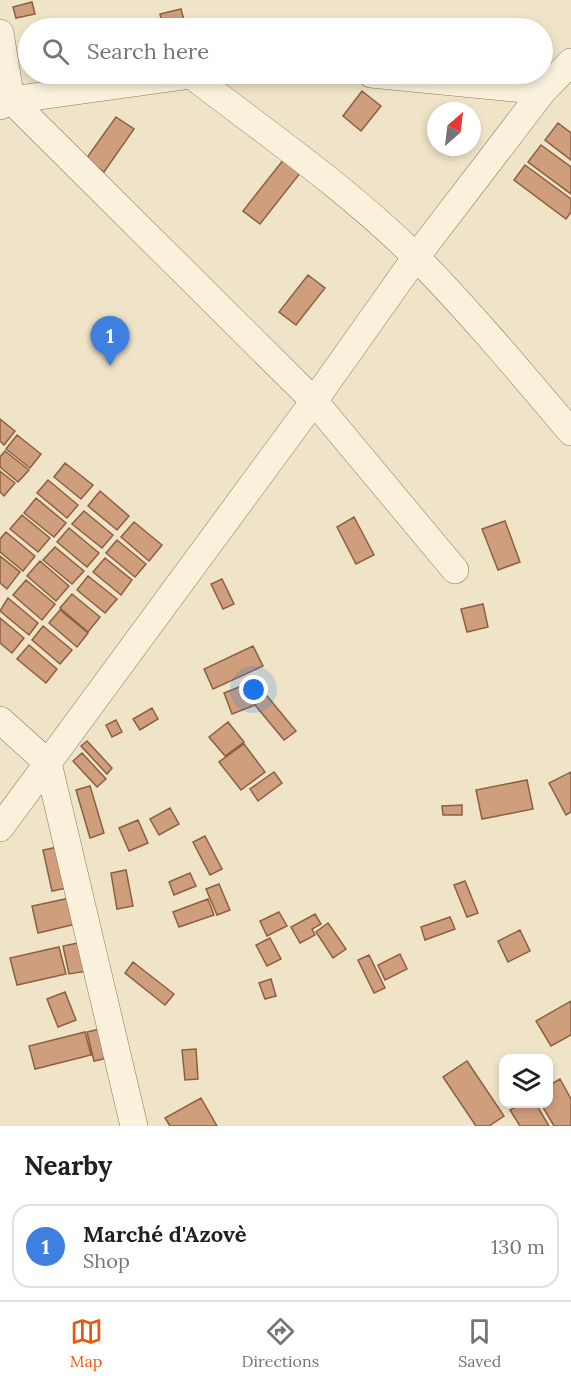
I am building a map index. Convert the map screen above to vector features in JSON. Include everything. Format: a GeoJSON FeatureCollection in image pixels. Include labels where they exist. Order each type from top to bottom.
{"type":"FeatureCollection","features":[{"type":"Feature","properties":{"kind":"street"},"geometry":{"type":"LineString","coordinates":[[0,33],[6,103],[314,401],[455,570]]}},
{"type":"Feature","properties":{"kind":"street"},"geometry":{"type":"LineString","coordinates":[[553,81],[571,62]]}},
{"type":"Feature","properties":{"kind":"street"},"geometry":{"type":"LineString","coordinates":[[6,103],[129,84]]}},
{"type":"Feature","properties":{"kind":"street"},"geometry":{"type":"LineString","coordinates":[[207,84],[339,189],[416,257],[486,332],[571,432]]}},
{"type":"Feature","properties":{"kind":"street"},"geometry":{"type":"LineString","coordinates":[[472,84],[543,91]]}},
{"type":"Feature","properties":{"kind":"street"},"geometry":{"type":"LineString","coordinates":[[0,828],[314,401],[416,257],[550,84]]}},
{"type":"Feature","properties":{"kind":"street"},"geometry":{"type":"LineString","coordinates":[[0,720],[48,763],[134,1126]]}},
{"type":"Feature","properties":{"kind":"building"},"geometry":{"type":"Polygon","coordinates":[[[32,2],[35,14],[16,18],[13,7],[32,2]]]}},
{"type":"Feature","properties":{"kind":"building"},"geometry":{"type":"Polygon","coordinates":[[[181,9],[183,18],[161,18],[160,14],[181,9]]]}},
{"type":"Feature","properties":{"kind":"building"},"geometry":{"type":"Polygon","coordinates":[[[362,91],[381,106],[361,131],[343,116],[362,91]]]}},
{"type":"Feature","properties":{"kind":"building"},"geometry":{"type":"Polygon","coordinates":[[[116,117],[134,129],[104,172],[86,159],[116,117]]]}},
{"type":"Feature","properties":{"kind":"building"},"geometry":{"type":"Polygon","coordinates":[[[558,123],[571,133],[571,160],[545,140],[558,123]]]}},
{"type":"Feature","properties":{"kind":"building"},"geometry":{"type":"Polygon","coordinates":[[[541,145],[571,167],[571,194],[528,162],[541,145]]]}},
{"type":"Feature","properties":{"kind":"building"},"geometry":{"type":"Polygon","coordinates":[[[284,159],[301,172],[260,224],[243,211],[284,159]]]}},
{"type":"Feature","properties":{"kind":"building"},"geometry":{"type":"Polygon","coordinates":[[[525,165],[571,199],[571,212],[566,219],[514,180],[525,165]]]}},
{"type":"Feature","properties":{"kind":"building"},"geometry":{"type":"Polygon","coordinates":[[[308,275],[325,288],[296,325],[279,312],[308,275]]]}},
{"type":"Feature","properties":{"kind":"building"},"geometry":{"type":"Polygon","coordinates":[[[0,419],[15,431],[4,445],[0,441],[0,419]]]}},
{"type":"Feature","properties":{"kind":"building"},"geometry":{"type":"Polygon","coordinates":[[[17,435],[41,454],[30,468],[6,449],[17,435]]]}},
{"type":"Feature","properties":{"kind":"building"},"geometry":{"type":"Polygon","coordinates":[[[5,451],[29,470],[18,482],[0,467],[0,457],[5,451]]]}},
{"type":"Feature","properties":{"kind":"building"},"geometry":{"type":"Polygon","coordinates":[[[65,463],[93,485],[81,499],[54,477],[65,463]]]}},
{"type":"Feature","properties":{"kind":"building"},"geometry":{"type":"Polygon","coordinates":[[[0,471],[15,483],[4,496],[0,492],[0,471]]]}},
{"type":"Feature","properties":{"kind":"building"},"geometry":{"type":"Polygon","coordinates":[[[48,480],[78,505],[67,518],[37,493],[48,480]]]}},
{"type":"Feature","properties":{"kind":"building"},"geometry":{"type":"Polygon","coordinates":[[[100,491],[129,516],[117,530],[88,506],[100,491]]]}},
{"type":"Feature","properties":{"kind":"building"},"geometry":{"type":"Polygon","coordinates":[[[36,498],[66,523],[54,537],[24,513],[36,498]]]}},
{"type":"Feature","properties":{"kind":"building"},"geometry":{"type":"Polygon","coordinates":[[[84,511],[113,535],[102,548],[72,524],[84,511]]]}},
{"type":"Feature","properties":{"kind":"building"},"geometry":{"type":"Polygon","coordinates":[[[22,515],[50,538],[38,552],[10,529],[22,515]]]}},
{"type":"Feature","properties":{"kind":"building"},"geometry":{"type":"Polygon","coordinates":[[[354,517],[374,555],[356,564],[337,527],[354,517]]]}},
{"type":"Feature","properties":{"kind":"building"},"geometry":{"type":"Polygon","coordinates":[[[505,521],[520,562],[498,570],[482,529],[505,521]]]}},
{"type":"Feature","properties":{"kind":"building"},"geometry":{"type":"Polygon","coordinates":[[[134,522],[162,545],[149,561],[121,537],[134,522]]]}},
{"type":"Feature","properties":{"kind":"building"},"geometry":{"type":"Polygon","coordinates":[[[69,528],[99,553],[87,567],[57,542],[69,528]]]}},
{"type":"Feature","properties":{"kind":"building"},"geometry":{"type":"Polygon","coordinates":[[[6,532],[35,556],[23,571],[0,552],[0,539],[6,532]]]}},
{"type":"Feature","properties":{"kind":"building"},"geometry":{"type":"Polygon","coordinates":[[[117,540],[146,564],[135,577],[106,553],[117,540]]]}},
{"type":"Feature","properties":{"kind":"building"},"geometry":{"type":"Polygon","coordinates":[[[55,547],[84,571],[72,584],[43,560],[55,547]]]}},
{"type":"Feature","properties":{"kind":"building"},"geometry":{"type":"Polygon","coordinates":[[[0,556],[20,572],[7,589],[0,583],[0,556]]]}},
{"type":"Feature","properties":{"kind":"building"},"geometry":{"type":"Polygon","coordinates":[[[105,558],[132,580],[121,595],[93,572],[105,558]]]}},
{"type":"Feature","properties":{"kind":"building"},"geometry":{"type":"Polygon","coordinates":[[[40,561],[69,586],[56,601],[27,576],[40,561]]]}},
{"type":"Feature","properties":{"kind":"building"},"geometry":{"type":"Polygon","coordinates":[[[88,576],[117,599],[105,613],[77,590],[88,576]]]}},
{"type":"Feature","properties":{"kind":"building"},"geometry":{"type":"Polygon","coordinates":[[[222,579],[234,604],[223,609],[211,584],[222,579]]]}},
{"type":"Feature","properties":{"kind":"building"},"geometry":{"type":"Polygon","coordinates":[[[26,580],[55,604],[42,620],[13,595],[26,580]]]}},
{"type":"Feature","properties":{"kind":"building"},"geometry":{"type":"Polygon","coordinates":[[[72,594],[100,617],[88,632],[60,608],[72,594]]]}},
{"type":"Feature","properties":{"kind":"building"},"geometry":{"type":"Polygon","coordinates":[[[8,598],[38,623],[29,635],[0,611],[8,598]]]}},
{"type":"Feature","properties":{"kind":"building"},"geometry":{"type":"Polygon","coordinates":[[[483,604],[488,627],[467,632],[461,609],[483,604]]]}},
{"type":"Feature","properties":{"kind":"building"},"geometry":{"type":"Polygon","coordinates":[[[60,610],[88,633],[77,647],[49,623],[60,610]]]}},
{"type":"Feature","properties":{"kind":"building"},"geometry":{"type":"Polygon","coordinates":[[[0,618],[24,638],[12,653],[0,643],[0,618]]]}},
{"type":"Feature","properties":{"kind":"building"},"geometry":{"type":"Polygon","coordinates":[[[43,626],[72,650],[60,664],[32,640],[43,626]]]}},
{"type":"Feature","properties":{"kind":"building"},"geometry":{"type":"Polygon","coordinates":[[[29,645],[57,669],[46,683],[17,659],[29,645]]]}},
{"type":"Feature","properties":{"kind":"building"},"geometry":{"type":"Polygon","coordinates":[[[253,646],[263,666],[213,689],[204,669],[253,646]]]}},
{"type":"Feature","properties":{"kind":"building"},"geometry":{"type":"Polygon","coordinates":[[[247,684],[255,705],[232,714],[224,693],[247,684]]]}},
{"type":"Feature","properties":{"kind":"building"},"geometry":{"type":"Polygon","coordinates":[[[267,696],[296,731],[284,740],[255,705],[267,696]]]}},
{"type":"Feature","properties":{"kind":"building"},"geometry":{"type":"Polygon","coordinates":[[[152,708],[158,719],[140,730],[133,719],[152,708]]]}},
{"type":"Feature","properties":{"kind":"building"},"geometry":{"type":"Polygon","coordinates":[[[116,720],[122,732],[112,737],[106,725],[116,720]]]}},
{"type":"Feature","properties":{"kind":"building"},"geometry":{"type":"Polygon","coordinates":[[[228,722],[244,742],[225,756],[209,737],[228,722]]]}},
{"type":"Feature","properties":{"kind":"building"},"geometry":{"type":"Polygon","coordinates":[[[87,741],[112,768],[107,774],[81,746],[87,741]]]}},
{"type":"Feature","properties":{"kind":"building"},"geometry":{"type":"Polygon","coordinates":[[[244,744],[265,772],[241,790],[219,762],[244,744]]]}},
{"type":"Feature","properties":{"kind":"building"},"geometry":{"type":"Polygon","coordinates":[[[82,753],[106,779],[97,787],[73,761],[82,753]]]}},
{"type":"Feature","properties":{"kind":"building"},"geometry":{"type":"Polygon","coordinates":[[[274,772],[282,783],[258,801],[250,789],[274,772]]]}},
{"type":"Feature","properties":{"kind":"building"},"geometry":{"type":"Polygon","coordinates":[[[571,772],[571,812],[566,815],[549,783],[571,772]]]}},
{"type":"Feature","properties":{"kind":"building"},"geometry":{"type":"Polygon","coordinates":[[[527,780],[533,809],[482,819],[476,790],[527,780]]]}},
{"type":"Feature","properties":{"kind":"building"},"geometry":{"type":"Polygon","coordinates":[[[90,786],[104,833],[90,838],[76,790],[90,786]]]}},
{"type":"Feature","properties":{"kind":"building"},"geometry":{"type":"Polygon","coordinates":[[[462,805],[462,815],[443,815],[442,806],[462,805]]]}},
{"type":"Feature","properties":{"kind":"building"},"geometry":{"type":"Polygon","coordinates":[[[170,808],[179,824],[159,835],[150,819],[170,808]]]}},
{"type":"Feature","properties":{"kind":"building"},"geometry":{"type":"Polygon","coordinates":[[[138,820],[148,843],[129,851],[119,828],[138,820]]]}},
{"type":"Feature","properties":{"kind":"building"},"geometry":{"type":"Polygon","coordinates":[[[205,836],[222,869],[210,875],[193,842],[205,836]]]}},
{"type":"Feature","properties":{"kind":"building"},"geometry":{"type":"Polygon","coordinates":[[[58,847],[67,888],[52,891],[43,850],[58,847]]]}},
{"type":"Feature","properties":{"kind":"building"},"geometry":{"type":"Polygon","coordinates":[[[126,870],[133,906],[117,909],[111,873],[126,870]]]}},
{"type":"Feature","properties":{"kind":"building"},"geometry":{"type":"Polygon","coordinates":[[[190,873],[196,886],[174,895],[169,882],[190,873]]]}},
{"type":"Feature","properties":{"kind":"building"},"geometry":{"type":"Polygon","coordinates":[[[465,881],[478,913],[467,917],[454,885],[465,881]]]}},
{"type":"Feature","properties":{"kind":"building"},"geometry":{"type":"Polygon","coordinates":[[[219,884],[230,910],[217,915],[206,889],[219,884]]]}},
{"type":"Feature","properties":{"kind":"building"},"geometry":{"type":"Polygon","coordinates":[[[70,898],[76,924],[38,933],[32,906],[70,898]]]}},
{"type":"Feature","properties":{"kind":"building"},"geometry":{"type":"Polygon","coordinates":[[[208,899],[214,915],[179,927],[173,912],[208,899]]]}},
{"type":"Feature","properties":{"kind":"building"},"geometry":{"type":"Polygon","coordinates":[[[279,912],[287,926],[267,936],[260,921],[279,912]]]}},
{"type":"Feature","properties":{"kind":"building"},"geometry":{"type":"Polygon","coordinates":[[[315,914],[321,924],[312,929],[315,935],[300,943],[291,927],[315,914]]]}},
{"type":"Feature","properties":{"kind":"building"},"geometry":{"type":"Polygon","coordinates":[[[450,917],[455,929],[425,940],[421,927],[450,917]]]}},
{"type":"Feature","properties":{"kind":"building"},"geometry":{"type":"Polygon","coordinates":[[[328,923],[346,949],[333,958],[316,932],[328,923]]]}},
{"type":"Feature","properties":{"kind":"building"},"geometry":{"type":"Polygon","coordinates":[[[520,930],[530,951],[508,962],[498,941],[520,930]]]}},
{"type":"Feature","properties":{"kind":"building"},"geometry":{"type":"Polygon","coordinates":[[[270,938],[281,959],[267,966],[256,945],[270,938]]]}},
{"type":"Feature","properties":{"kind":"building"},"geometry":{"type":"Polygon","coordinates":[[[83,942],[88,971],[69,974],[63,946],[83,942]]]}},
{"type":"Feature","properties":{"kind":"building"},"geometry":{"type":"Polygon","coordinates":[[[59,947],[66,974],[17,985],[10,958],[59,947]]]}},
{"type":"Feature","properties":{"kind":"building"},"geometry":{"type":"Polygon","coordinates":[[[400,954],[407,969],[385,980],[378,965],[400,954]]]}},
{"type":"Feature","properties":{"kind":"building"},"geometry":{"type":"Polygon","coordinates":[[[369,955],[385,988],[374,993],[358,960],[369,955]]]}},
{"type":"Feature","properties":{"kind":"building"},"geometry":{"type":"Polygon","coordinates":[[[133,962],[174,994],[165,1005],[125,973],[133,962]]]}},
{"type":"Feature","properties":{"kind":"building"},"geometry":{"type":"Polygon","coordinates":[[[271,979],[276,996],[265,999],[259,983],[271,979]]]}},
{"type":"Feature","properties":{"kind":"building"},"geometry":{"type":"Polygon","coordinates":[[[65,992],[76,1020],[58,1027],[47,999],[65,992]]]}},
{"type":"Feature","properties":{"kind":"building"},"geometry":{"type":"Polygon","coordinates":[[[571,1001],[571,1035],[551,1046],[536,1021],[571,1001]]]}},
{"type":"Feature","properties":{"kind":"building"},"geometry":{"type":"Polygon","coordinates":[[[100,1029],[108,1058],[94,1061],[87,1032],[100,1029]]]}},
{"type":"Feature","properties":{"kind":"building"},"geometry":{"type":"Polygon","coordinates":[[[85,1032],[91,1055],[35,1069],[29,1046],[85,1032]]]}},
{"type":"Feature","properties":{"kind":"building"},"geometry":{"type":"Polygon","coordinates":[[[196,1049],[198,1079],[185,1080],[182,1050],[196,1049]]]}},
{"type":"Feature","properties":{"kind":"building"},"geometry":{"type":"Polygon","coordinates":[[[467,1061],[504,1116],[489,1126],[476,1126],[443,1077],[467,1061]]]}},
{"type":"Feature","properties":{"kind":"building"},"geometry":{"type":"Polygon","coordinates":[[[560,1079],[571,1099],[571,1126],[554,1126],[543,1108],[553,1108],[553,1083],[560,1079]]]}},
{"type":"Feature","properties":{"kind":"building"},"geometry":{"type":"Polygon","coordinates":[[[201,1098],[217,1126],[170,1126],[165,1118],[201,1098]]]}},
{"type":"Feature","properties":{"kind":"building"},"geometry":{"type":"Polygon","coordinates":[[[538,1108],[549,1126],[520,1126],[510,1110],[538,1108]]]}},
{"type":"Feature","properties":{"kind":"place","name":"Marché d'Azovè"},"geometry":{"type":"Point","coordinates":[110,366]}}]}
